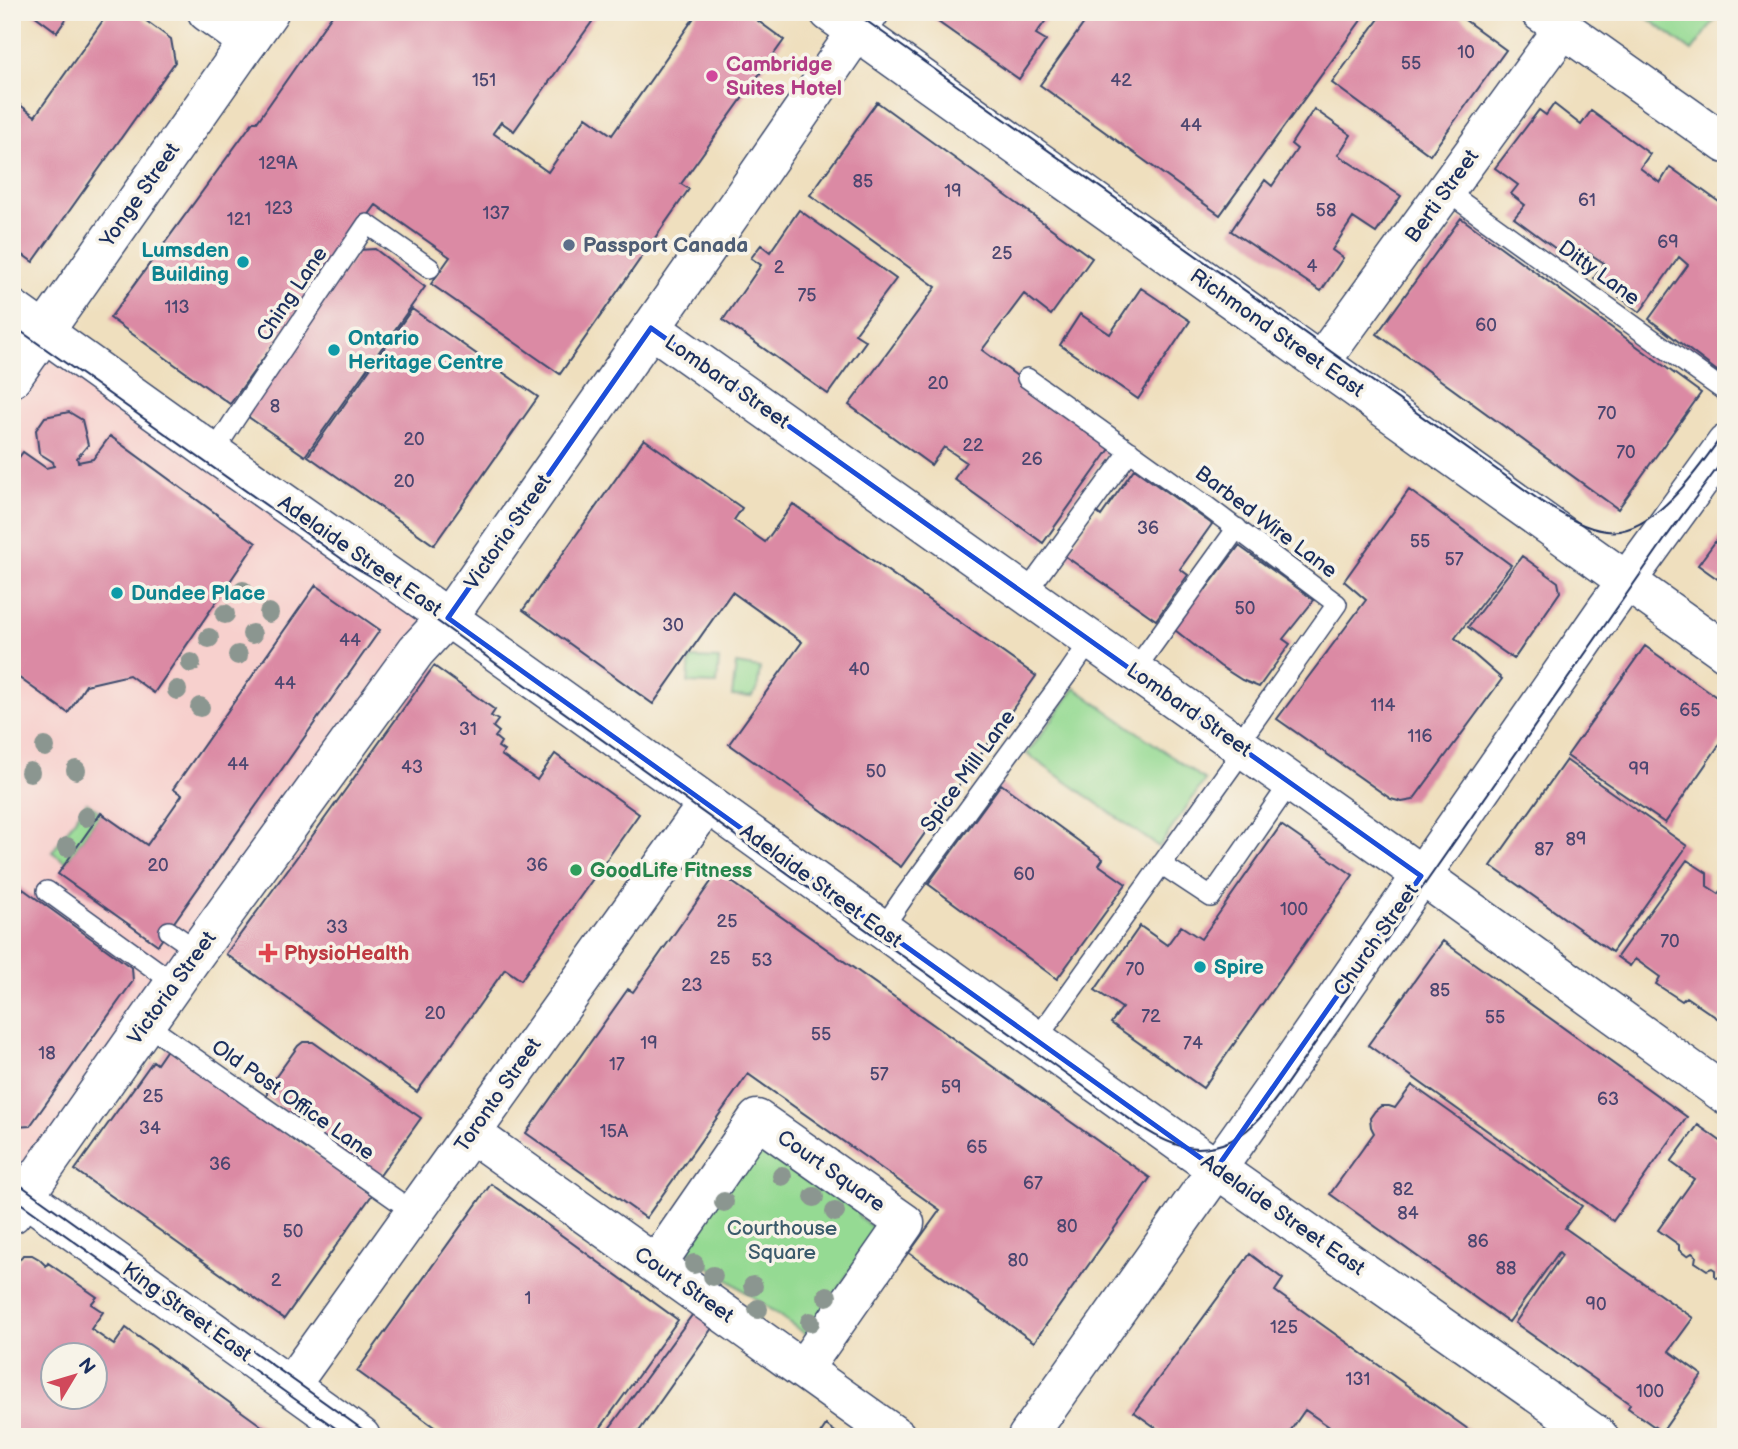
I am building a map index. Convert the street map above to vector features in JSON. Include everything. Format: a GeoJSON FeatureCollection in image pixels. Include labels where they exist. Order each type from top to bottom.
{"type":"FeatureCollection","features":[{"type":"Feature","properties":{"kind":"main road"},"geometry":{"type":"LineString","coordinates":[[207,12],[259,27]]}},
{"type":"Feature","properties":{"kind":"main road","name":"Victoria Street"},"geometry":{"type":"LineString","coordinates":[[17,1199],[174,983],[183,941],[416,651],[448,618],[651,328],[851,19]]}},
{"type":"Feature","properties":{"kind":"main road","name":"Richmond Street East"},"geometry":{"type":"LineString","coordinates":[[851,19],[1320,363],[1726,652]]}},
{"type":"Feature","properties":{"kind":"main road"},"geometry":{"type":"LineString","coordinates":[[1552,20],[1726,144]]}},
{"type":"Feature","properties":{"kind":"main road","name":"Berti Street"},"geometry":{"type":"LineString","coordinates":[[1320,363],[1446,191],[1552,20]]}},
{"type":"Feature","properties":{"kind":"main road","name":"Yonge Street"},"geometry":{"type":"LineString","coordinates":[[12,378],[259,27]]}},
{"type":"Feature","properties":{"kind":"main road","name":"Adelaide Street East"},"geometry":{"type":"LineString","coordinates":[[12,309],[1216,1169],[1599,1437]]}},
{"type":"Feature","properties":{"kind":"main road","name":"Lombard Street"},"geometry":{"type":"LineString","coordinates":[[651,328],[1726,1095]]}},
{"type":"Feature","properties":{"kind":"main road","name":"Church Street"},"geometry":{"type":"LineString","coordinates":[[1027,1437],[1626,581],[1726,444]]}},
{"type":"Feature","properties":{"kind":"main road","name":"Toronto Street"},"geometry":{"type":"LineString","coordinates":[[290,1387],[707,804]]}},
{"type":"Feature","properties":{"kind":"main road","name":"Court Square"},"geometry":{"type":"LineString","coordinates":[[656,1265],[757,1119],[905,1223],[803,1369]]}},
{"type":"Feature","properties":{"kind":"main road","name":"Court Street"},"geometry":{"type":"LineString","coordinates":[[471,1133],[897,1437]]}},
{"type":"Feature","properties":{"kind":"main road","name":"King Street East"},"geometry":{"type":"LineString","coordinates":[[17,1199],[361,1437]]}},
{"type":"Feature","properties":{"kind":"lane","name":"Ditty Lane"},"geometry":{"type":"LineString","coordinates":[[1446,191],[1726,392]]}},
{"type":"Feature","properties":{"kind":"lane","name":"Ching Lane"},"geometry":{"type":"LineString","coordinates":[[213,453],[367,224],[430,268]]}},
{"type":"Feature","properties":{"kind":"lane","name":"Barbed Wire Lane"},"geometry":{"type":"LineString","coordinates":[[1027,378],[1237,528],[1337,604],[1241,747]]}},
{"type":"Feature","properties":{"kind":"lane"},"geometry":{"type":"LineString","coordinates":[[1025,594],[1130,451]]}},
{"type":"Feature","properties":{"kind":"lane"},"geometry":{"type":"LineString","coordinates":[[1135,671],[1237,528]]}},
{"type":"Feature","properties":{"kind":"lane","name":"Spice Mill Lane"},"geometry":{"type":"LineString","coordinates":[[882,929],[1091,640]]}},
{"type":"Feature","properties":{"kind":"lane"},"geometry":{"type":"LineString","coordinates":[[1036,1040],[1241,747]]}},
{"type":"Feature","properties":{"kind":"lane"},"geometry":{"type":"LineString","coordinates":[[1161,864],[1211,897],[1290,783]]}},
{"type":"Feature","properties":{"kind":"lane"},"geometry":{"type":"LineString","coordinates":[[47,891],[174,983]]}},
{"type":"Feature","properties":{"kind":"lane","name":"Old Post Office Lane"},"geometry":{"type":"LineString","coordinates":[[146,1024],[415,1213]]}},
{"type":"Feature","properties":{"kind":"highlighted area"},"geometry":{"type":"Polygon","coordinates":[[[651,328],[1421,876],[1216,1169],[448,618],[651,328]]]}},
{"type":"Feature","properties":{"kind":"shaded area"},"geometry":{"type":"Polygon","coordinates":[[[12,309],[448,618],[12,1187],[12,309]]]}},
{"type":"Feature","properties":{"kind":"green space"},"geometry":{"type":"Polygon","coordinates":[[[1639,12],[1721,12],[1692,51],[1639,12]]]}},
{"type":"Feature","properties":{"kind":"green space"},"geometry":{"type":"Polygon","coordinates":[[[690,658],[719,659],[717,684],[688,683],[690,658]]]}},
{"type":"Feature","properties":{"kind":"green space"},"geometry":{"type":"Polygon","coordinates":[[[736,664],[760,668],[757,690],[751,697],[732,696],[736,664]]]}},
{"type":"Feature","properties":{"kind":"green space"},"geometry":{"type":"Polygon","coordinates":[[[1075,688],[1205,780],[1159,847],[1027,754],[1075,688]]]}},
{"type":"Feature","properties":{"kind":"green space"},"geometry":{"type":"Polygon","coordinates":[[[87,802],[101,813],[66,862],[52,852],[87,802]]]}},
{"type":"Feature","properties":{"kind":"green space","name":"Courthouse Square"},"geometry":{"type":"Polygon","coordinates":[[[756,1140],[802,1172],[800,1176],[807,1181],[810,1177],[860,1213],[858,1216],[871,1226],[875,1221],[881,1226],[807,1335],[684,1249],[756,1140]]]}},
{"type":"Feature","properties":{"kind":"building"},"geometry":{"type":"Polygon","coordinates":[[[30,12],[71,12],[57,32],[30,12]]]}},
{"type":"Feature","properties":{"kind":"building"},"geometry":{"type":"Polygon","coordinates":[[[109,12],[134,12],[171,39],[175,62],[33,262],[12,247],[12,99],[35,116],[109,12]]]}},
{"type":"Feature","properties":{"kind":"building"},"geometry":{"type":"Polygon","coordinates":[[[334,12],[599,12],[514,131],[501,122],[493,133],[548,172],[586,117],[612,135],[698,12],[746,12],[784,40],[681,184],[689,189],[560,374],[431,284],[450,257],[376,205],[230,404],[110,318],[253,122],[257,122],[334,12]]]}},
{"type":"Feature","properties":{"kind":"building"},"geometry":{"type":"Polygon","coordinates":[[[935,12],[1052,12],[1036,34],[1046,40],[1019,79],[931,17],[935,12]]]}},
{"type":"Feature","properties":{"kind":"building"},"geometry":{"type":"Polygon","coordinates":[[[1092,12],[1367,12],[1220,215],[1040,85],[1092,12]]]}},
{"type":"Feature","properties":{"kind":"building"},"geometry":{"type":"Polygon","coordinates":[[[1384,12],[1454,12],[1506,50],[1430,155],[1332,83],[1384,12]]]}},
{"type":"Feature","properties":{"kind":"building"},"geometry":{"type":"Polygon","coordinates":[[[877,102],[1092,258],[1051,315],[1024,294],[982,350],[1112,446],[1043,543],[954,479],[966,462],[944,447],[931,465],[849,405],[936,287],[810,195],[877,102]]]}},
{"type":"Feature","properties":{"kind":"building"},"geometry":{"type":"Polygon","coordinates":[[[1554,104],[1581,125],[1591,111],[1650,154],[1640,168],[1660,183],[1670,167],[1726,207],[1726,367],[1721,374],[1649,319],[1688,265],[1679,257],[1640,312],[1594,278],[1604,263],[1584,250],[1575,263],[1514,218],[1525,205],[1511,194],[1518,185],[1495,168],[1539,110],[1546,115],[1554,104]]]}},
{"type":"Feature","properties":{"kind":"building"},"geometry":{"type":"Polygon","coordinates":[[[1314,109],[1351,135],[1338,155],[1401,196],[1376,233],[1353,218],[1332,250],[1343,258],[1321,291],[1231,231],[1265,180],[1272,186],[1297,149],[1291,144],[1314,109]]]}},
{"type":"Feature","properties":{"kind":"building"},"geometry":{"type":"Polygon","coordinates":[[[799,210],[896,279],[855,334],[866,341],[828,394],[723,320],[761,265],[751,258],[761,245],[770,252],[799,210]]]}},
{"type":"Feature","properties":{"kind":"building"},"geometry":{"type":"Polygon","coordinates":[[[1461,218],[1701,393],[1618,509],[1377,334],[1461,218]]]}},
{"type":"Feature","properties":{"kind":"building","name":"Ontario Heritage Centre"},"geometry":{"type":"Polygon","coordinates":[[[375,249],[425,287],[305,456],[244,414],[359,250],[375,249]]]}},
{"type":"Feature","properties":{"kind":"building"},"geometry":{"type":"Polygon","coordinates":[[[1141,288],[1190,321],[1138,399],[1060,345],[1080,314],[1110,334],[1141,288]]]}},
{"type":"Feature","properties":{"kind":"building"},"geometry":{"type":"Polygon","coordinates":[[[412,309],[538,397],[434,545],[308,456],[412,309]]]}},
{"type":"Feature","properties":{"kind":"building","name":"Dundee Place"},"geometry":{"type":"Polygon","coordinates":[[[69,412],[82,420],[88,445],[77,458],[78,462],[93,459],[110,436],[256,543],[154,693],[129,675],[86,685],[68,713],[15,675],[12,680],[12,467],[23,452],[46,468],[54,466],[53,462],[39,453],[36,430],[45,417],[69,412]]]}},
{"type":"Feature","properties":{"kind":"building"},"geometry":{"type":"Polygon","coordinates":[[[644,439],[742,508],[734,520],[765,542],[793,504],[1036,676],[901,867],[729,744],[802,642],[732,592],[653,704],[523,610],[644,439]]]}},
{"type":"Feature","properties":{"kind":"building"},"geometry":{"type":"Polygon","coordinates":[[[1134,469],[1212,524],[1180,569],[1188,575],[1156,620],[1065,556],[1096,512],[1101,516],[1134,469]]]}},
{"type":"Feature","properties":{"kind":"building"},"geometry":{"type":"Polygon","coordinates":[[[1409,490],[1511,565],[1455,638],[1502,679],[1413,800],[1402,802],[1391,799],[1277,719],[1366,600],[1344,581],[1409,490]]]}},
{"type":"Feature","properties":{"kind":"building"},"geometry":{"type":"Polygon","coordinates":[[[1726,527],[1726,585],[1698,565],[1726,527]]]}},
{"type":"Feature","properties":{"kind":"building"},"geometry":{"type":"Polygon","coordinates":[[[1239,546],[1314,600],[1283,639],[1290,644],[1259,687],[1220,666],[1170,626],[1201,586],[1206,589],[1239,546]]]}},
{"type":"Feature","properties":{"kind":"building"},"geometry":{"type":"Polygon","coordinates":[[[1522,556],[1558,582],[1560,592],[1514,659],[1468,627],[1522,556]]]}},
{"type":"Feature","properties":{"kind":"building"},"geometry":{"type":"Polygon","coordinates":[[[316,585],[380,630],[158,945],[58,874],[101,813],[147,845],[182,795],[173,789],[316,585]]]}},
{"type":"Feature","properties":{"kind":"building"},"geometry":{"type":"Polygon","coordinates":[[[1645,646],[1726,704],[1726,735],[1665,823],[1567,756],[1645,646]]]}},
{"type":"Feature","properties":{"kind":"building"},"geometry":{"type":"Polygon","coordinates":[[[434,666],[495,710],[491,716],[498,720],[493,727],[499,732],[495,737],[501,742],[498,747],[504,751],[501,755],[537,780],[555,754],[639,814],[521,980],[505,969],[417,1092],[226,954],[434,666]]]}},
{"type":"Feature","properties":{"kind":"building"},"geometry":{"type":"Polygon","coordinates":[[[1566,760],[1687,846],[1612,952],[1491,866],[1566,760]]]}},
{"type":"Feature","properties":{"kind":"building"},"geometry":{"type":"Polygon","coordinates":[[[1001,784],[1103,859],[1099,865],[1126,884],[1057,979],[928,884],[1001,784]]]}},
{"type":"Feature","properties":{"kind":"building","name":"Spire"},"geometry":{"type":"Polygon","coordinates":[[[1281,825],[1353,875],[1203,1088],[1111,1023],[1122,1008],[1095,990],[1140,926],[1167,945],[1181,926],[1201,939],[1281,825]]]}},
{"type":"Feature","properties":{"kind":"building"},"geometry":{"type":"Polygon","coordinates":[[[1687,860],[1707,873],[1707,886],[1719,894],[1722,889],[1726,892],[1726,1024],[1686,997],[1682,1001],[1656,984],[1660,977],[1635,959],[1630,966],[1617,957],[1687,860]]]}},
{"type":"Feature","properties":{"kind":"building"},"geometry":{"type":"Polygon","coordinates":[[[718,872],[1150,1178],[1034,1342],[909,1253],[940,1210],[748,1074],[646,1218],[526,1133],[628,989],[633,992],[718,872]]]}},
{"type":"Feature","properties":{"kind":"building"},"geometry":{"type":"Polygon","coordinates":[[[12,881],[132,968],[133,981],[30,1126],[16,1127],[12,1125],[12,881]]]}},
{"type":"Feature","properties":{"kind":"building"},"geometry":{"type":"Polygon","coordinates":[[[1443,941],[1687,1117],[1613,1221],[1368,1045],[1443,941]]]}},
{"type":"Feature","properties":{"kind":"building"},"geometry":{"type":"Polygon","coordinates":[[[303,1042],[313,1042],[421,1118],[376,1181],[267,1097],[267,1089],[303,1042]]]}},
{"type":"Feature","properties":{"kind":"building"},"geometry":{"type":"Polygon","coordinates":[[[168,1048],[372,1195],[284,1319],[75,1170],[153,1061],[157,1064],[168,1048]]]}},
{"type":"Feature","properties":{"kind":"building"},"geometry":{"type":"Polygon","coordinates":[[[1412,1085],[1582,1206],[1565,1228],[1693,1318],[1669,1351],[1702,1375],[1662,1432],[1628,1408],[1630,1404],[1515,1323],[1562,1255],[1559,1252],[1509,1322],[1330,1194],[1374,1133],[1370,1118],[1375,1111],[1381,1106],[1395,1108],[1412,1085]]]}},
{"type":"Feature","properties":{"kind":"building"},"geometry":{"type":"Polygon","coordinates":[[[1698,1125],[1726,1145],[1724,1281],[1715,1276],[1715,1270],[1707,1270],[1695,1262],[1696,1256],[1692,1253],[1687,1256],[1679,1250],[1679,1245],[1658,1230],[1694,1179],[1671,1162],[1698,1125]]]}},
{"type":"Feature","properties":{"kind":"building"},"geometry":{"type":"Polygon","coordinates":[[[491,1184],[678,1320],[594,1437],[448,1437],[357,1371],[491,1184]]]}},
{"type":"Feature","properties":{"kind":"building"},"geometry":{"type":"Polygon","coordinates":[[[1250,1254],[1283,1279],[1275,1291],[1479,1437],[1344,1437],[1305,1410],[1286,1437],[1182,1437],[1173,1431],[1169,1437],[1134,1412],[1250,1254]]]}},
{"type":"Feature","properties":{"kind":"building"},"geometry":{"type":"Polygon","coordinates":[[[23,1255],[32,1255],[97,1297],[91,1304],[103,1312],[91,1329],[107,1340],[38,1340],[38,1410],[108,1410],[108,1341],[114,1345],[126,1328],[277,1437],[12,1437],[12,1269],[23,1255]]]}},
{"type":"Feature","properties":{"kind":"building"},"geometry":{"type":"Polygon","coordinates":[[[698,1307],[717,1321],[635,1437],[603,1437],[698,1307]]]}},
{"type":"Feature","properties":{"kind":"building"},"geometry":{"type":"Polygon","coordinates":[[[826,1425],[842,1437],[818,1437],[826,1425]]]}},
{"type":"Feature","properties":{"kind":"tram line"},"geometry":{"type":"LineString","coordinates":[[854,12],[1542,502],[1572,520],[1606,531],[1624,530],[1641,523],[1675,496],[1726,430]]}},
{"type":"Feature","properties":{"kind":"tram line"},"geometry":{"type":"LineString","coordinates":[[12,325],[349,564],[408,600],[1125,1116],[1167,1141],[1196,1148],[1213,1147],[1241,1135],[1272,1104],[1668,535],[1726,456]]}},
{"type":"Feature","properties":{"kind":"tram line"},"geometry":{"type":"LineString","coordinates":[[12,1179],[373,1437]]}},
{"type":"Feature","properties":{"kind":"tram line"},"geometry":{"type":"LineString","coordinates":[[12,1197],[348,1437]]}},
{"type":"Feature","properties":{"kind":"place","name":"Cambridge Suites Hotel"},"geometry":{"type":"Point","coordinates":[712,76]}},
{"type":"Feature","properties":{"kind":"place","name":"Passport Canada"},"geometry":{"type":"Point","coordinates":[569,245]}},
{"type":"Feature","properties":{"kind":"place","name":"Lumsden Building"},"geometry":{"type":"Point","coordinates":[243,262]}},
{"type":"Feature","properties":{"kind":"place","name":"Ontario Heritage Centre"},"geometry":{"type":"Point","coordinates":[334,350]}},
{"type":"Feature","properties":{"kind":"place","name":"Dundee Place"},"geometry":{"type":"Point","coordinates":[117,593]}},
{"type":"Feature","properties":{"kind":"place","name":"GoodLife Fitness"},"geometry":{"type":"Point","coordinates":[576,870]}},
{"type":"Feature","properties":{"kind":"place","name":"PhysioHealth"},"geometry":{"type":"Point","coordinates":[268,953]}},
{"type":"Feature","properties":{"kind":"place","name":"Spire"},"geometry":{"type":"Point","coordinates":[1200,967]}}]}
